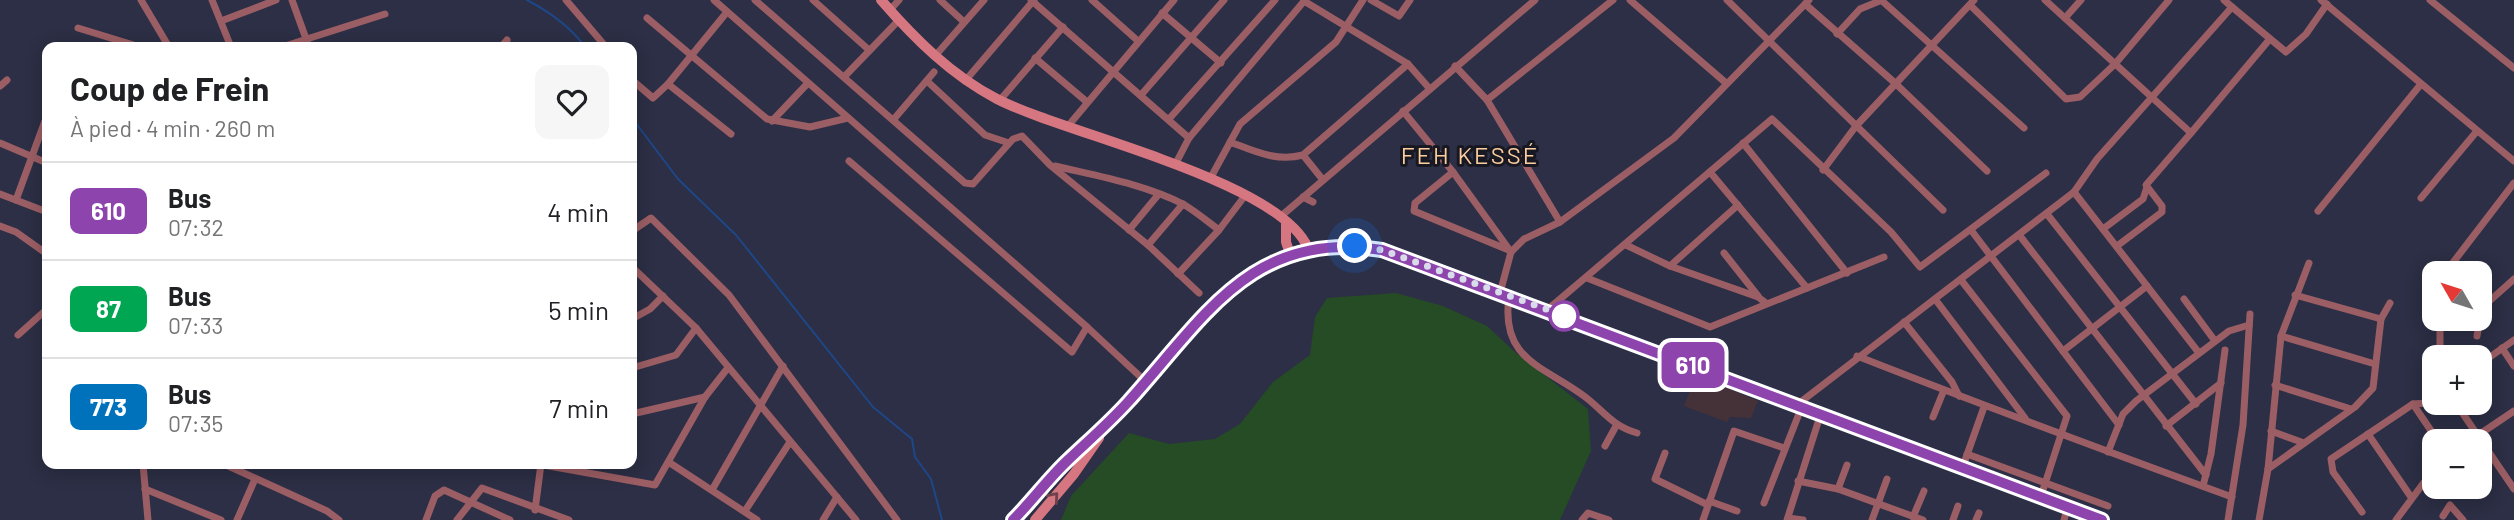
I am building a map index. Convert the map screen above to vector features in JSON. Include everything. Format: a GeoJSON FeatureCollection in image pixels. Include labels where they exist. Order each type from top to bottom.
{"type":"FeatureCollection","features":[{"type":"Feature","properties":{"kind":"main road"},"geometry":{"type":"LineString","coordinates":[[881,0],[935,56],[965,81],[1000,100],[1176,163],[1210,179],[1283,220],[1302,235],[1308,248]]}},
{"type":"Feature","properties":{"kind":"main road"},"geometry":{"type":"LineString","coordinates":[[1283,220],[1290,254]]}},
{"type":"Feature","properties":{"kind":"main road"},"geometry":{"type":"LineString","coordinates":[[1014,520],[1066,462],[1108,424],[1225,294],[1252,273],[1290,254],[1308,248],[1355,246],[1382,250],[1504,295],[2068,506],[2095,519]]}},
{"type":"Feature","properties":{"kind":"main road"},"geometry":{"type":"LineString","coordinates":[[1035,520],[1074,474],[1108,424]]}},
{"type":"Feature","properties":{"kind":"street"},"geometry":{"type":"LineString","coordinates":[[141,0],[166,42]]}},
{"type":"Feature","properties":{"kind":"street"},"geometry":{"type":"LineString","coordinates":[[212,0],[229,42]]}},
{"type":"Feature","properties":{"kind":"street"},"geometry":{"type":"LineString","coordinates":[[221,21],[276,0]]}},
{"type":"Feature","properties":{"kind":"street"},"geometry":{"type":"LineString","coordinates":[[292,0],[307,42]]}},
{"type":"Feature","properties":{"kind":"street"},"geometry":{"type":"LineString","coordinates":[[566,0],[602,42]]}},
{"type":"Feature","properties":{"kind":"street"},"geometry":{"type":"LineString","coordinates":[[714,0],[1087,327],[1146,382]]}},
{"type":"Feature","properties":{"kind":"street"},"geometry":{"type":"LineString","coordinates":[[813,0],[869,50]]}},
{"type":"Feature","properties":{"kind":"street"},"geometry":{"type":"LineString","coordinates":[[890,10],[899,0]]}},
{"type":"Feature","properties":{"kind":"street"},"geometry":{"type":"LineString","coordinates":[[940,0],[964,22]]}},
{"type":"Feature","properties":{"kind":"street"},"geometry":{"type":"LineString","coordinates":[[935,56],[984,0]]}},
{"type":"Feature","properties":{"kind":"street"},"geometry":{"type":"LineString","coordinates":[[1091,0],[1138,41]]}},
{"type":"Feature","properties":{"kind":"street"},"geometry":{"type":"LineString","coordinates":[[1068,126],[1174,0]]}},
{"type":"Feature","properties":{"kind":"street"},"geometry":{"type":"LineString","coordinates":[[1141,95],[1224,0]]}},
{"type":"Feature","properties":{"kind":"street"},"geometry":{"type":"LineString","coordinates":[[1169,119],[1275,0]]}},
{"type":"Feature","properties":{"kind":"street"},"geometry":{"type":"LineString","coordinates":[[1210,179],[1230,142],[1254,110],[1336,42],[1363,0]]}},
{"type":"Feature","properties":{"kind":"street"},"geometry":{"type":"LineString","coordinates":[[1371,0],[1397,16],[1410,0]]}},
{"type":"Feature","properties":{"kind":"street"},"geometry":{"type":"LineString","coordinates":[[1283,220],[1303,198],[1429,88],[1535,0]]}},
{"type":"Feature","properties":{"kind":"street"},"geometry":{"type":"LineString","coordinates":[[1487,100],[1612,0]]}},
{"type":"Feature","properties":{"kind":"street"},"geometry":{"type":"LineString","coordinates":[[1630,0],[1726,83]]}},
{"type":"Feature","properties":{"kind":"street"},"geometry":{"type":"LineString","coordinates":[[1727,0],[1943,210]]}},
{"type":"Feature","properties":{"kind":"street"},"geometry":{"type":"LineString","coordinates":[[1837,34],[1860,9],[1882,0],[2024,128]]}},
{"type":"Feature","properties":{"kind":"street"},"geometry":{"type":"LineString","coordinates":[[2045,0],[2191,133]]}},
{"type":"Feature","properties":{"kind":"street"},"geometry":{"type":"LineString","coordinates":[[2065,18],[2081,0]]}},
{"type":"Feature","properties":{"kind":"street"},"geometry":{"type":"LineString","coordinates":[[1823,170],[1856,126],[1972,2],[2069,100],[2080,97],[2115,64],[2169,0]]}},
{"type":"Feature","properties":{"kind":"street"},"geometry":{"type":"LineString","coordinates":[[2224,0],[2283,52],[2289,51],[2324,2],[2514,160]]}},
{"type":"Feature","properties":{"kind":"street"},"geometry":{"type":"LineString","coordinates":[[2430,0],[2514,68]]}},
{"type":"Feature","properties":{"kind":"street"},"geometry":{"type":"LineString","coordinates":[[760,1],[970,186],[1009,143],[1022,136],[1050,165],[1148,245],[1199,293]]}},
{"type":"Feature","properties":{"kind":"street"},"geometry":{"type":"LineString","coordinates":[[965,81],[1033,1],[1114,69],[1189,138]]}},
{"type":"Feature","properties":{"kind":"street"},"geometry":{"type":"LineString","coordinates":[[1176,163],[1189,138],[1304,1],[1408,64],[1429,88]]}},
{"type":"Feature","properties":{"kind":"street"},"geometry":{"type":"LineString","coordinates":[[1637,433],[1616,426],[1606,414],[1577,391],[1529,363],[1519,349],[1506,317],[1504,295],[1511,252],[1524,239],[1560,222],[1674,138],[1807,2],[1837,34],[1895,83],[1987,171]]}},
{"type":"Feature","properties":{"kind":"street"},"geometry":{"type":"LineString","coordinates":[[1764,503],[1800,405],[1857,356],[1992,258],[2074,192],[2098,159],[2232,7]]}},
{"type":"Feature","properties":{"kind":"street"},"geometry":{"type":"LineString","coordinates":[[637,84],[653,98],[727,12]]}},
{"type":"Feature","properties":{"kind":"street"},"geometry":{"type":"LineString","coordinates":[[1163,13],[1221,63]]}},
{"type":"Feature","properties":{"kind":"street"},"geometry":{"type":"LineString","coordinates":[[310,42],[384,14]]}},
{"type":"Feature","properties":{"kind":"street"},"geometry":{"type":"LineString","coordinates":[[647,18],[772,121],[810,127],[848,118]]}},
{"type":"Feature","properties":{"kind":"street"},"geometry":{"type":"LineString","coordinates":[[845,76],[899,19]]}},
{"type":"Feature","properties":{"kind":"street"},"geometry":{"type":"LineString","coordinates":[[1000,100],[1063,27]]}},
{"type":"Feature","properties":{"kind":"street"},"geometry":{"type":"LineString","coordinates":[[78,28],[124,42]]}},
{"type":"Feature","properties":{"kind":"street"},"geometry":{"type":"LineString","coordinates":[[2103,229],[2139,202],[2147,183],[2269,40]]}},
{"type":"Feature","properties":{"kind":"street"},"geometry":{"type":"LineString","coordinates":[[1035,58],[1087,102]]}},
{"type":"Feature","properties":{"kind":"street"},"geometry":{"type":"LineString","coordinates":[[1230,142],[1266,155],[1283,158],[1303,155],[1408,64]]}},
{"type":"Feature","properties":{"kind":"street"},"geometry":{"type":"LineString","coordinates":[[1455,66],[1487,100],[1560,222]]}},
{"type":"Feature","properties":{"kind":"street"},"geometry":{"type":"LineString","coordinates":[[894,119],[934,72]]}},
{"type":"Feature","properties":{"kind":"street"},"geometry":{"type":"LineString","coordinates":[[0,86],[7,80]]}},
{"type":"Feature","properties":{"kind":"street"},"geometry":{"type":"LineString","coordinates":[[927,81],[985,135],[1009,143]]}},
{"type":"Feature","properties":{"kind":"street"},"geometry":{"type":"LineString","coordinates":[[772,121],[808,83]]}},
{"type":"Feature","properties":{"kind":"street"},"geometry":{"type":"LineString","coordinates":[[667,84],[731,134]]}},
{"type":"Feature","properties":{"kind":"street"},"geometry":{"type":"LineString","coordinates":[[2318,211],[2421,84]]}},
{"type":"Feature","properties":{"kind":"street"},"geometry":{"type":"LineString","coordinates":[[1403,111],[1453,172],[1511,252]]}},
{"type":"Feature","properties":{"kind":"street"},"geometry":{"type":"LineString","coordinates":[[1546,311],[1772,119],[1891,232],[1920,267],[2046,173]]}},
{"type":"Feature","properties":{"kind":"street"},"geometry":{"type":"LineString","coordinates":[[16,200],[42,130]]}},
{"type":"Feature","properties":{"kind":"street"},"geometry":{"type":"LineString","coordinates":[[2421,198],[2477,131]]}},
{"type":"Feature","properties":{"kind":"street"},"geometry":{"type":"LineString","coordinates":[[0,143],[42,161]]}},
{"type":"Feature","properties":{"kind":"street"},"geometry":{"type":"LineString","coordinates":[[1743,143],[1847,273]]}},
{"type":"Feature","properties":{"kind":"street"},"geometry":{"type":"LineString","coordinates":[[1303,155],[1322,183]]}},
{"type":"Feature","properties":{"kind":"street"},"geometry":{"type":"LineString","coordinates":[[849,161],[1072,352],[1087,327]]}},
{"type":"Feature","properties":{"kind":"street"},"geometry":{"type":"LineString","coordinates":[[1050,165],[1130,184],[1183,204],[1219,230]]}},
{"type":"Feature","properties":{"kind":"street"},"geometry":{"type":"LineString","coordinates":[[1453,172],[1415,203],[1414,211],[1511,252]]}},
{"type":"Feature","properties":{"kind":"street"},"geometry":{"type":"LineString","coordinates":[[1710,172],[1807,288]]}},
{"type":"Feature","properties":{"kind":"street"},"geometry":{"type":"LineString","coordinates":[[2454,261],[2514,183]]}},
{"type":"Feature","properties":{"kind":"street"},"geometry":{"type":"LineString","coordinates":[[2117,246],[2162,210],[2147,187]]}},
{"type":"Feature","properties":{"kind":"street"},"geometry":{"type":"LineString","coordinates":[[2074,192],[2199,353]]}},
{"type":"Feature","properties":{"kind":"street"},"geometry":{"type":"LineString","coordinates":[[0,194],[42,210]]}},
{"type":"Feature","properties":{"kind":"street"},"geometry":{"type":"LineString","coordinates":[[1129,230],[1158,195]]}},
{"type":"Feature","properties":{"kind":"street"},"geometry":{"type":"LineString","coordinates":[[1178,274],[1219,230],[1244,197]]}},
{"type":"Feature","properties":{"kind":"street"},"geometry":{"type":"LineString","coordinates":[[1303,198],[1314,202]]}},
{"type":"Feature","properties":{"kind":"street"},"geometry":{"type":"LineString","coordinates":[[1148,245],[1183,204]]}},
{"type":"Feature","properties":{"kind":"street"},"geometry":{"type":"LineString","coordinates":[[1670,266],[1738,205]]}},
{"type":"Feature","properties":{"kind":"street"},"geometry":{"type":"LineString","coordinates":[[2047,215],[2196,404]]}},
{"type":"Feature","properties":{"kind":"street"},"geometry":{"type":"LineString","coordinates":[[637,228],[651,218],[719,284],[897,520]]}},
{"type":"Feature","properties":{"kind":"street"},"geometry":{"type":"LineString","coordinates":[[1,228],[42,251]]}},
{"type":"Feature","properties":{"kind":"street"},"geometry":{"type":"LineString","coordinates":[[1971,230],[2119,425]]}},
{"type":"Feature","properties":{"kind":"street"},"geometry":{"type":"LineString","coordinates":[[2020,236],[2206,475]]}},
{"type":"Feature","properties":{"kind":"street"},"geometry":{"type":"LineString","coordinates":[[1626,245],[1670,266],[1758,297]]}},
{"type":"Feature","properties":{"kind":"street"},"geometry":{"type":"LineString","coordinates":[[1724,253],[1758,297],[1766,303]]}},
{"type":"Feature","properties":{"kind":"street"},"geometry":{"type":"LineString","coordinates":[[1587,278],[1710,327],[1884,257]]}},
{"type":"Feature","properties":{"kind":"street"},"geometry":{"type":"LineString","coordinates":[[2259,520],[2268,468],[2281,335],[2309,262]]}},
{"type":"Feature","properties":{"kind":"street"},"geometry":{"type":"LineString","coordinates":[[637,272],[696,328],[727,369],[856,520]]}},
{"type":"Feature","properties":{"kind":"street"},"geometry":{"type":"LineString","coordinates":[[2492,299],[2514,279]]}},
{"type":"Feature","properties":{"kind":"street"},"geometry":{"type":"LineString","coordinates":[[1961,281],[2067,416],[2063,436],[2041,496]]}},
{"type":"Feature","properties":{"kind":"street"},"geometry":{"type":"LineString","coordinates":[[2063,351],[2147,286]]}},
{"type":"Feature","properties":{"kind":"street"},"geometry":{"type":"LineString","coordinates":[[2295,295],[2381,319]]}},
{"type":"Feature","properties":{"kind":"street"},"geometry":{"type":"LineString","coordinates":[[637,316],[650,309],[663,296]]}},
{"type":"Feature","properties":{"kind":"street"},"geometry":{"type":"LineString","coordinates":[[1935,299],[2025,419]]}},
{"type":"Feature","properties":{"kind":"street"},"geometry":{"type":"LineString","coordinates":[[2184,299],[2215,341]]}},
{"type":"Feature","properties":{"kind":"street"},"geometry":{"type":"LineString","coordinates":[[2268,468],[2351,409],[2373,388],[2381,319],[2390,303]]}},
{"type":"Feature","properties":{"kind":"street"},"geometry":{"type":"LineString","coordinates":[[18,335],[42,313]]}},
{"type":"Feature","properties":{"kind":"street"},"geometry":{"type":"LineString","coordinates":[[2228,520],[2243,425],[2250,314]]}},
{"type":"Feature","properties":{"kind":"street"},"geometry":{"type":"LineString","coordinates":[[1905,322],[1952,382],[1959,396]]}},
{"type":"Feature","properties":{"kind":"street"},"geometry":{"type":"LineString","coordinates":[[2108,452],[2123,414],[2235,326],[2249,325]]}},
{"type":"Feature","properties":{"kind":"street"},"geometry":{"type":"LineString","coordinates":[[637,367],[676,355],[696,328]]}},
{"type":"Feature","properties":{"kind":"street"},"geometry":{"type":"LineString","coordinates":[[2477,336],[2478,331]]}},
{"type":"Feature","properties":{"kind":"street"},"geometry":{"type":"LineString","coordinates":[[2281,335],[2375,364]]}},
{"type":"Feature","properties":{"kind":"street"},"geometry":{"type":"LineString","coordinates":[[2492,355],[2514,340]]}},
{"type":"Feature","properties":{"kind":"street"},"geometry":{"type":"LineString","coordinates":[[2502,348],[2514,366]]}},
{"type":"Feature","properties":{"kind":"street"},"geometry":{"type":"LineString","coordinates":[[2203,486],[2222,383],[2225,351]]}},
{"type":"Feature","properties":{"kind":"street"},"geometry":{"type":"LineString","coordinates":[[1857,356],[1984,407],[2025,419],[2063,436],[2232,497]]}},
{"type":"Feature","properties":{"kind":"street"},"geometry":{"type":"LineString","coordinates":[[712,490],[783,366]]}},
{"type":"Feature","properties":{"kind":"street"},"geometry":{"type":"LineString","coordinates":[[567,469],[655,485],[670,463],[705,397],[727,369]]}},
{"type":"Feature","properties":{"kind":"street"},"geometry":{"type":"LineString","coordinates":[[2166,426],[2222,383]]}},
{"type":"Feature","properties":{"kind":"street"},"geometry":{"type":"LineString","coordinates":[[2275,385],[2351,409]]}},
{"type":"Feature","properties":{"kind":"street"},"geometry":{"type":"LineString","coordinates":[[1933,417],[1944,390]]}},
{"type":"Feature","properties":{"kind":"street"},"geometry":{"type":"LineString","coordinates":[[637,413],[705,397]]}},
{"type":"Feature","properties":{"kind":"street"},"geometry":{"type":"LineString","coordinates":[[2362,512],[2330,465],[2331,459],[2413,404],[2422,403]]}},
{"type":"Feature","properties":{"kind":"street"},"geometry":{"type":"LineString","coordinates":[[2413,404],[2430,429]]}},
{"type":"Feature","properties":{"kind":"street"},"geometry":{"type":"LineString","coordinates":[[1962,466],[1984,407]]}},
{"type":"Feature","properties":{"kind":"street"},"geometry":{"type":"LineString","coordinates":[[2487,429],[2514,411]]}},
{"type":"Feature","properties":{"kind":"street"},"geometry":{"type":"LineString","coordinates":[[1803,520],[1787,519],[1821,414]]}},
{"type":"Feature","properties":{"kind":"street"},"geometry":{"type":"LineString","coordinates":[[1605,446],[1616,426]]}},
{"type":"Feature","properties":{"kind":"street"},"geometry":{"type":"LineString","coordinates":[[1703,520],[1734,431],[1784,448]]}},
{"type":"Feature","properties":{"kind":"street"},"geometry":{"type":"LineString","coordinates":[[2271,431],[2304,443]]}},
{"type":"Feature","properties":{"kind":"street"},"geometry":{"type":"LineString","coordinates":[[2368,434],[2411,497]]}},
{"type":"Feature","properties":{"kind":"street"},"geometry":{"type":"LineString","coordinates":[[745,511],[790,442]]}},
{"type":"Feature","properties":{"kind":"street"},"geometry":{"type":"LineString","coordinates":[[1665,453],[1656,479],[1708,503],[1737,511]]}},
{"type":"Feature","properties":{"kind":"street"},"geometry":{"type":"LineString","coordinates":[[1967,454],[2108,506]]}},
{"type":"Feature","properties":{"kind":"street"},"geometry":{"type":"LineString","coordinates":[[2492,457],[2514,489]]}},
{"type":"Feature","properties":{"kind":"street"},"geometry":{"type":"LineString","coordinates":[[670,463],[757,520]]}},
{"type":"Feature","properties":{"kind":"street"},"geometry":{"type":"LineString","coordinates":[[1838,489],[1847,465]]}},
{"type":"Feature","properties":{"kind":"street"},"geometry":{"type":"LineString","coordinates":[[143,469],[149,520]]}},
{"type":"Feature","properties":{"kind":"street"},"geometry":{"type":"LineString","coordinates":[[234,469],[327,511],[339,520]]}},
{"type":"Feature","properties":{"kind":"street"},"geometry":{"type":"LineString","coordinates":[[536,510],[540,469]]}},
{"type":"Feature","properties":{"kind":"street"},"geometry":{"type":"LineString","coordinates":[[237,520],[255,479]]}},
{"type":"Feature","properties":{"kind":"street"},"geometry":{"type":"LineString","coordinates":[[1872,520],[1887,479]]}},
{"type":"Feature","properties":{"kind":"street"},"geometry":{"type":"LineString","coordinates":[[1798,481],[1838,489],[1923,520]]}},
{"type":"Feature","properties":{"kind":"street"},"geometry":{"type":"LineString","coordinates":[[2396,520],[2422,484]]}},
{"type":"Feature","properties":{"kind":"street"},"geometry":{"type":"LineString","coordinates":[[457,520],[482,488],[569,520]]}},
{"type":"Feature","properties":{"kind":"street"},"geometry":{"type":"LineString","coordinates":[[145,489],[221,520]]}},
{"type":"Feature","properties":{"kind":"street"},"geometry":{"type":"LineString","coordinates":[[426,520],[435,496],[444,490],[510,520]]}},
{"type":"Feature","properties":{"kind":"street"},"geometry":{"type":"LineString","coordinates":[[1913,517],[1924,491]]}},
{"type":"Feature","properties":{"kind":"street"},"geometry":{"type":"LineString","coordinates":[[822,520],[837,497]]}},
{"type":"Feature","properties":{"kind":"street"},"geometry":{"type":"LineString","coordinates":[[2443,519],[2450,505],[2463,520]]}},
{"type":"Feature","properties":{"kind":"street"},"geometry":{"type":"LineString","coordinates":[[1953,520],[1958,506]]}},
{"type":"Feature","properties":{"kind":"street"},"geometry":{"type":"LineString","coordinates":[[2064,520],[2068,506]]}},
{"type":"Feature","properties":{"kind":"street"},"geometry":{"type":"LineString","coordinates":[[1581,520],[1588,513],[1609,520]]}},
{"type":"Feature","properties":{"kind":"shaded area"},"geometry":{"type":"Polygon","coordinates":[[[1696,375],[1758,401],[1751,418],[1730,417],[1727,422],[1684,406],[1696,375]]]}},
{"type":"Feature","properties":{"kind":"green space"},"geometry":{"type":"Polygon","coordinates":[[[1396,293],[1443,306],[1487,326],[1515,352],[1588,409],[1591,451],[1560,520],[1061,520],[1071,496],[1129,433],[1169,444],[1215,439],[1240,424],[1273,382],[1310,355],[1315,317],[1327,298],[1396,293]]]}},
{"type":"Feature","properties":{"kind":"waterway"},"geometry":{"type":"LineString","coordinates":[[527,0],[559,20],[581,42]]}},
{"type":"Feature","properties":{"kind":"waterway"},"geometry":{"type":"LineString","coordinates":[[637,125],[678,179],[736,235],[873,407],[912,439],[915,457],[931,479],[942,520]]}},
{"type":"Feature","properties":{"kind":"bus line","name":"610"},"geometry":{"type":"LineString","coordinates":[[1013,520],[1066,462],[1108,424],[1214,304],[1239,282],[1267,264],[1290,254],[1308,248],[1329,246],[1382,250],[1568,317],[2102,520]]}},
{"type":"Feature","properties":{"kind":"district","name":"FEH KESSÉ"},"geometry":{"type":"Point","coordinates":[1470,154]}},
{"type":"Feature","properties":{"kind":"route"},"geometry":{"type":"LineString","coordinates":[[1355,246],[1382,250],[1568,317],[1564,316]]}}]}
